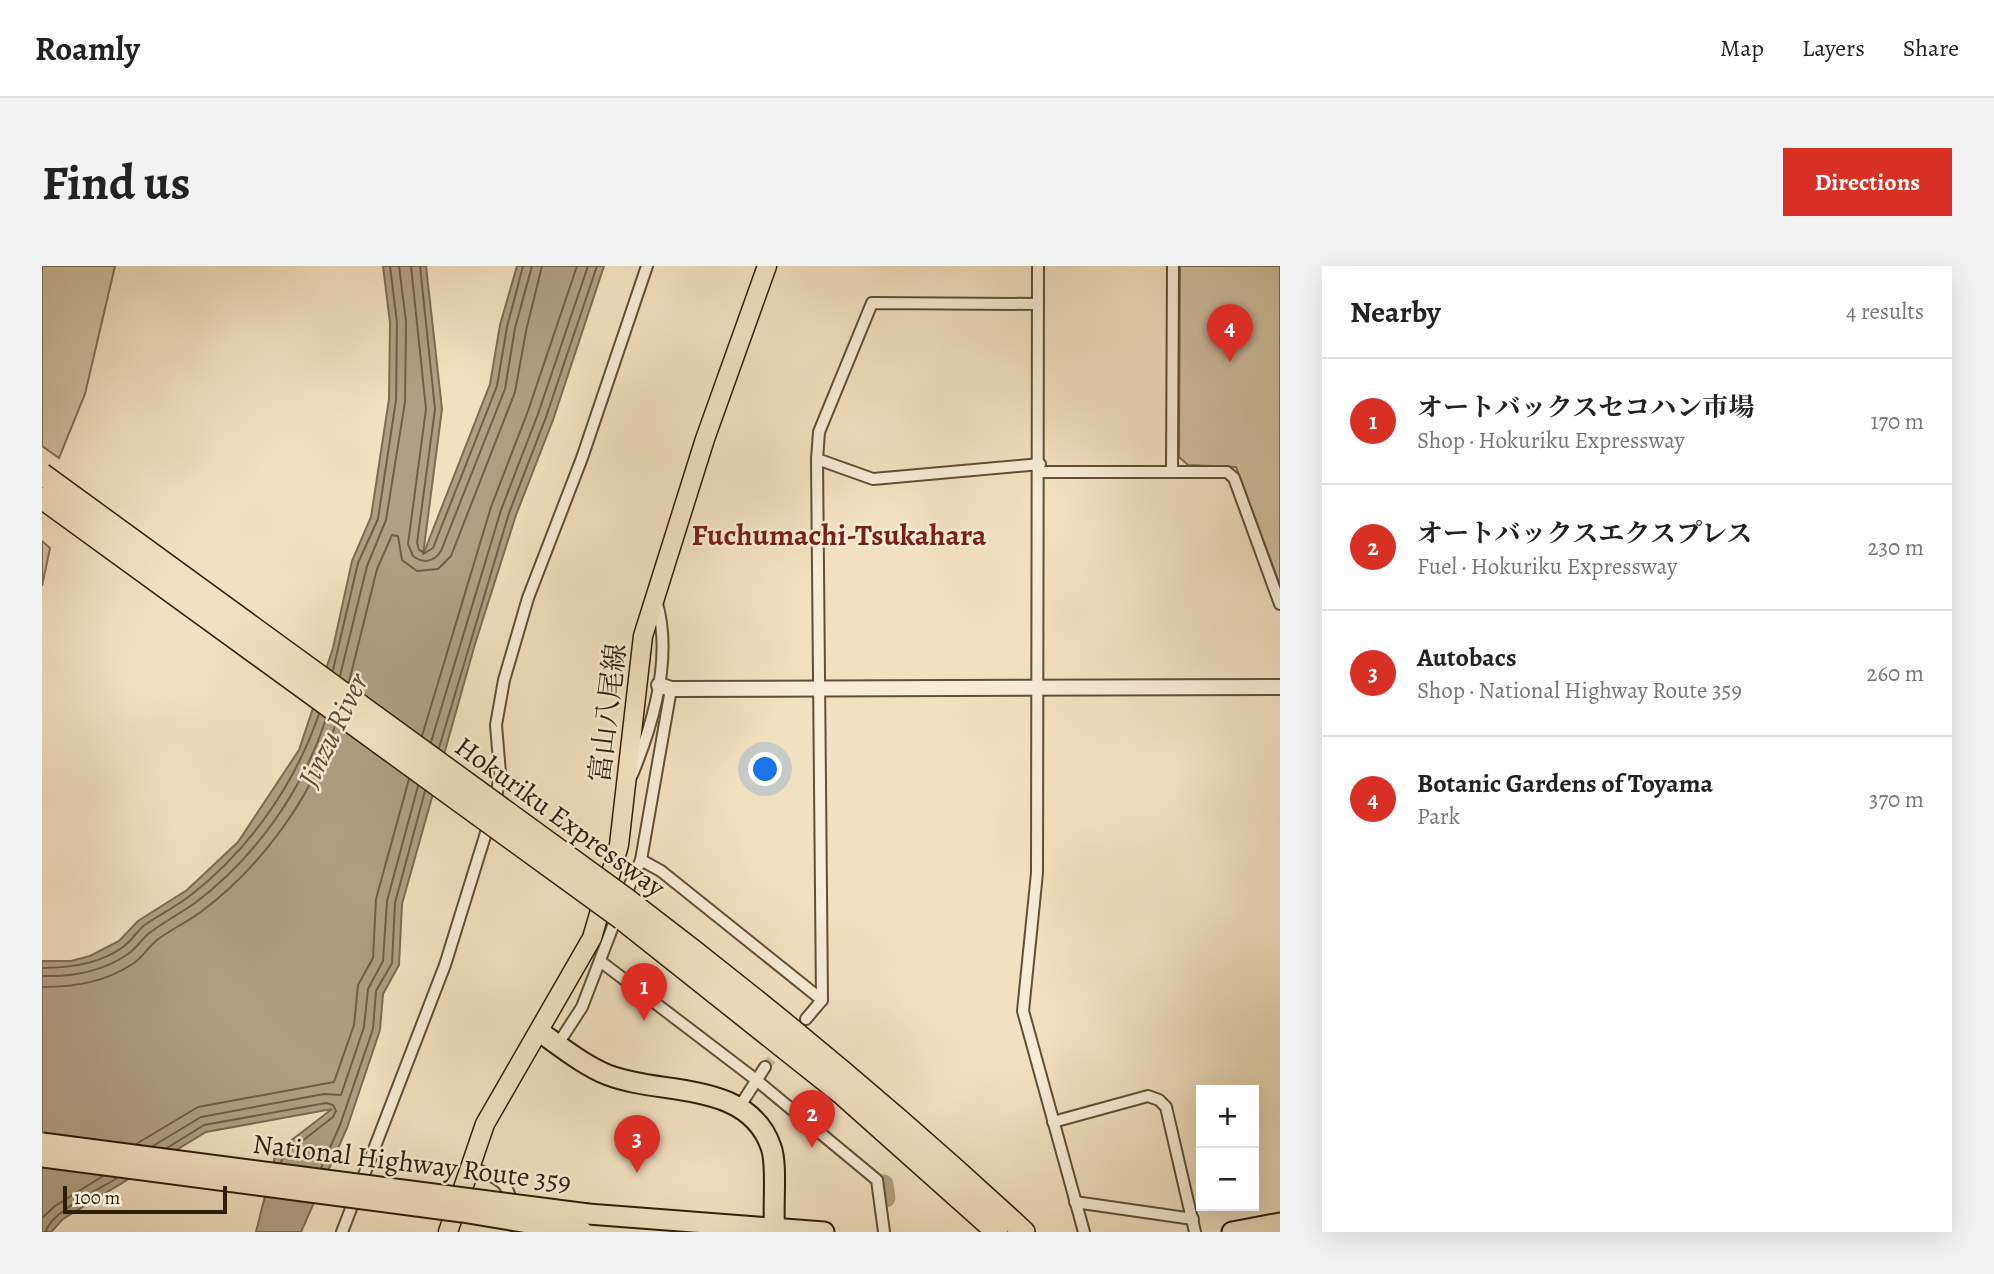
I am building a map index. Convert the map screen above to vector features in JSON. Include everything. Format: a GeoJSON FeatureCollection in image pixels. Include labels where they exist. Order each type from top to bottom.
{"type":"FeatureCollection","features":[{"type":"Feature","properties":{"kind":"highway","name":"Hokuriku Expressway"},"geometry":{"type":"LineString","coordinates":[[42,474],[626,910]]}},
{"type":"Feature","properties":{"kind":"highway","name":"Hokuriku Expressway"},"geometry":{"type":"LineString","coordinates":[[42,498],[626,910],[753,996],[941,1167],[1024,1232]]}},
{"type":"Feature","properties":{"kind":"highway"},"geometry":{"type":"LineString","coordinates":[[540,1032],[605,1074],[624,1081],[710,1095],[740,1106],[759,1124],[771,1146],[774,1160],[769,1227]]}},
{"type":"Feature","properties":{"kind":"highway","name":"National Highway Route 359"},"geometry":{"type":"LineString","coordinates":[[42,1143],[586,1223]]}},
{"type":"Feature","properties":{"kind":"highway","name":"National Highway Route 359"},"geometry":{"type":"LineString","coordinates":[[42,1157],[463,1212],[586,1223],[769,1227],[824,1232]]}},
{"type":"Feature","properties":{"kind":"highway","name":"Hokuriku Expressway"},"geometry":{"type":"LineString","coordinates":[[941,1167],[996,1232]]}},
{"type":"Feature","properties":{"kind":"highway"},"geometry":{"type":"LineString","coordinates":[[1233,1232],[1280,1223]]}},
{"type":"Feature","properties":{"kind":"main road","name":"富山八尾線"},"geometry":{"type":"LineString","coordinates":[[448,1232],[468,1166],[485,1124],[592,938],[619,845],[638,665],[705,439],[767,266]]}},
{"type":"Feature","properties":{"kind":"street"},"geometry":{"type":"LineString","coordinates":[[342,1232],[445,965],[496,799],[500,773],[498,709],[528,598],[582,458],[647,266]]}},
{"type":"Feature","properties":{"kind":"street"},"geometry":{"type":"LineString","coordinates":[[1038,266],[1040,468],[1037,873],[1023,1011],[1084,1232]]}},
{"type":"Feature","properties":{"kind":"street"},"geometry":{"type":"LineString","coordinates":[[1172,471],[1173,266]]}},
{"type":"Feature","properties":{"kind":"street"},"geometry":{"type":"LineString","coordinates":[[806,1019],[822,1000],[817,459],[819,432],[872,303],[1038,304]]}},
{"type":"Feature","properties":{"kind":"street"},"geometry":{"type":"LineString","coordinates":[[817,459],[873,479],[1040,468],[1227,472],[1234,478],[1280,604]]}},
{"type":"Feature","properties":{"kind":"street"},"geometry":{"type":"LineString","coordinates":[[558,1044],[582,1007],[641,860],[665,687],[663,621],[656,598]]}},
{"type":"Feature","properties":{"kind":"street"},"geometry":{"type":"LineString","coordinates":[[665,687],[1280,687]]}},
{"type":"Feature","properties":{"kind":"street"},"geometry":{"type":"LineString","coordinates":[[625,793],[665,687]]}},
{"type":"Feature","properties":{"kind":"street"},"geometry":{"type":"LineString","coordinates":[[641,860],[661,871],[822,1000]]}},
{"type":"Feature","properties":{"kind":"street"},"geometry":{"type":"LineString","coordinates":[[600,961],[755,1079],[877,1180],[884,1232]]}},
{"type":"Feature","properties":{"kind":"street"},"geometry":{"type":"LineString","coordinates":[[740,1106],[765,1067]]}},
{"type":"Feature","properties":{"kind":"street"},"geometry":{"type":"LineString","coordinates":[[1053,1122],[1148,1096],[1159,1100],[1166,1107],[1195,1232]]}},
{"type":"Feature","properties":{"kind":"street"},"geometry":{"type":"LineString","coordinates":[[468,1166],[500,1178],[508,1188],[517,1232]]}},
{"type":"Feature","properties":{"kind":"street"},"geometry":{"type":"LineString","coordinates":[[1075,1202],[1193,1219]]}},
{"type":"Feature","properties":{"kind":"shaded area"},"geometry":{"type":"Polygon","coordinates":[[[42,266],[115,266],[85,394],[59,458],[42,446],[42,266]]]}},
{"type":"Feature","properties":{"kind":"shaded area"},"geometry":{"type":"Polygon","coordinates":[[[1180,266],[1280,266],[1280,585],[1236,467],[1188,465],[1179,457],[1180,266]]]}},
{"type":"Feature","properties":{"kind":"shaded area"},"geometry":{"type":"Polygon","coordinates":[[[42,541],[50,548],[42,586],[42,541]]]}},
{"type":"Feature","properties":{"kind":"water","name":"Jinzu River"},"geometry":{"type":"Polygon","coordinates":[[[383,266],[426,266],[442,409],[423,555],[490,384],[500,325],[517,266],[604,266],[553,420],[516,515],[475,644],[402,904],[399,965],[383,994],[380,1030],[347,1128],[301,1232],[256,1232],[276,1152],[332,1109],[206,1132],[63,1219],[51,1232],[42,1232],[42,961],[71,961],[90,956],[119,941],[138,921],[187,890],[238,842],[299,750],[333,648],[352,561],[371,517],[389,399],[390,323],[383,266]]]}},
{"type":"Feature","properties":{"kind":"waterway"},"geometry":{"type":"LineString","coordinates":[[884,1184],[886,1198]]}},
{"type":"Feature","properties":{"kind":"tunnel"},"geometry":{"type":"LineString","coordinates":[[765,1067],[784,1045]]}},
{"type":"Feature","properties":{"kind":"place","name":"Botanic Gardens of Toyama"},"geometry":{"type":"Point","coordinates":[1230,362]}},
{"type":"Feature","properties":{"kind":"place","name":"オートバックスセコハン市場"},"geometry":{"type":"Point","coordinates":[644,1021]}},
{"type":"Feature","properties":{"kind":"place","name":"オートバックスエクスプレス"},"geometry":{"type":"Point","coordinates":[812,1148]}},
{"type":"Feature","properties":{"kind":"place","name":"Autobacs"},"geometry":{"type":"Point","coordinates":[637,1173]}},
{"type":"Feature","properties":{"kind":"district","name":"Fuchumachi-Tsukahara"},"geometry":{"type":"Point","coordinates":[839,535]}}]}
